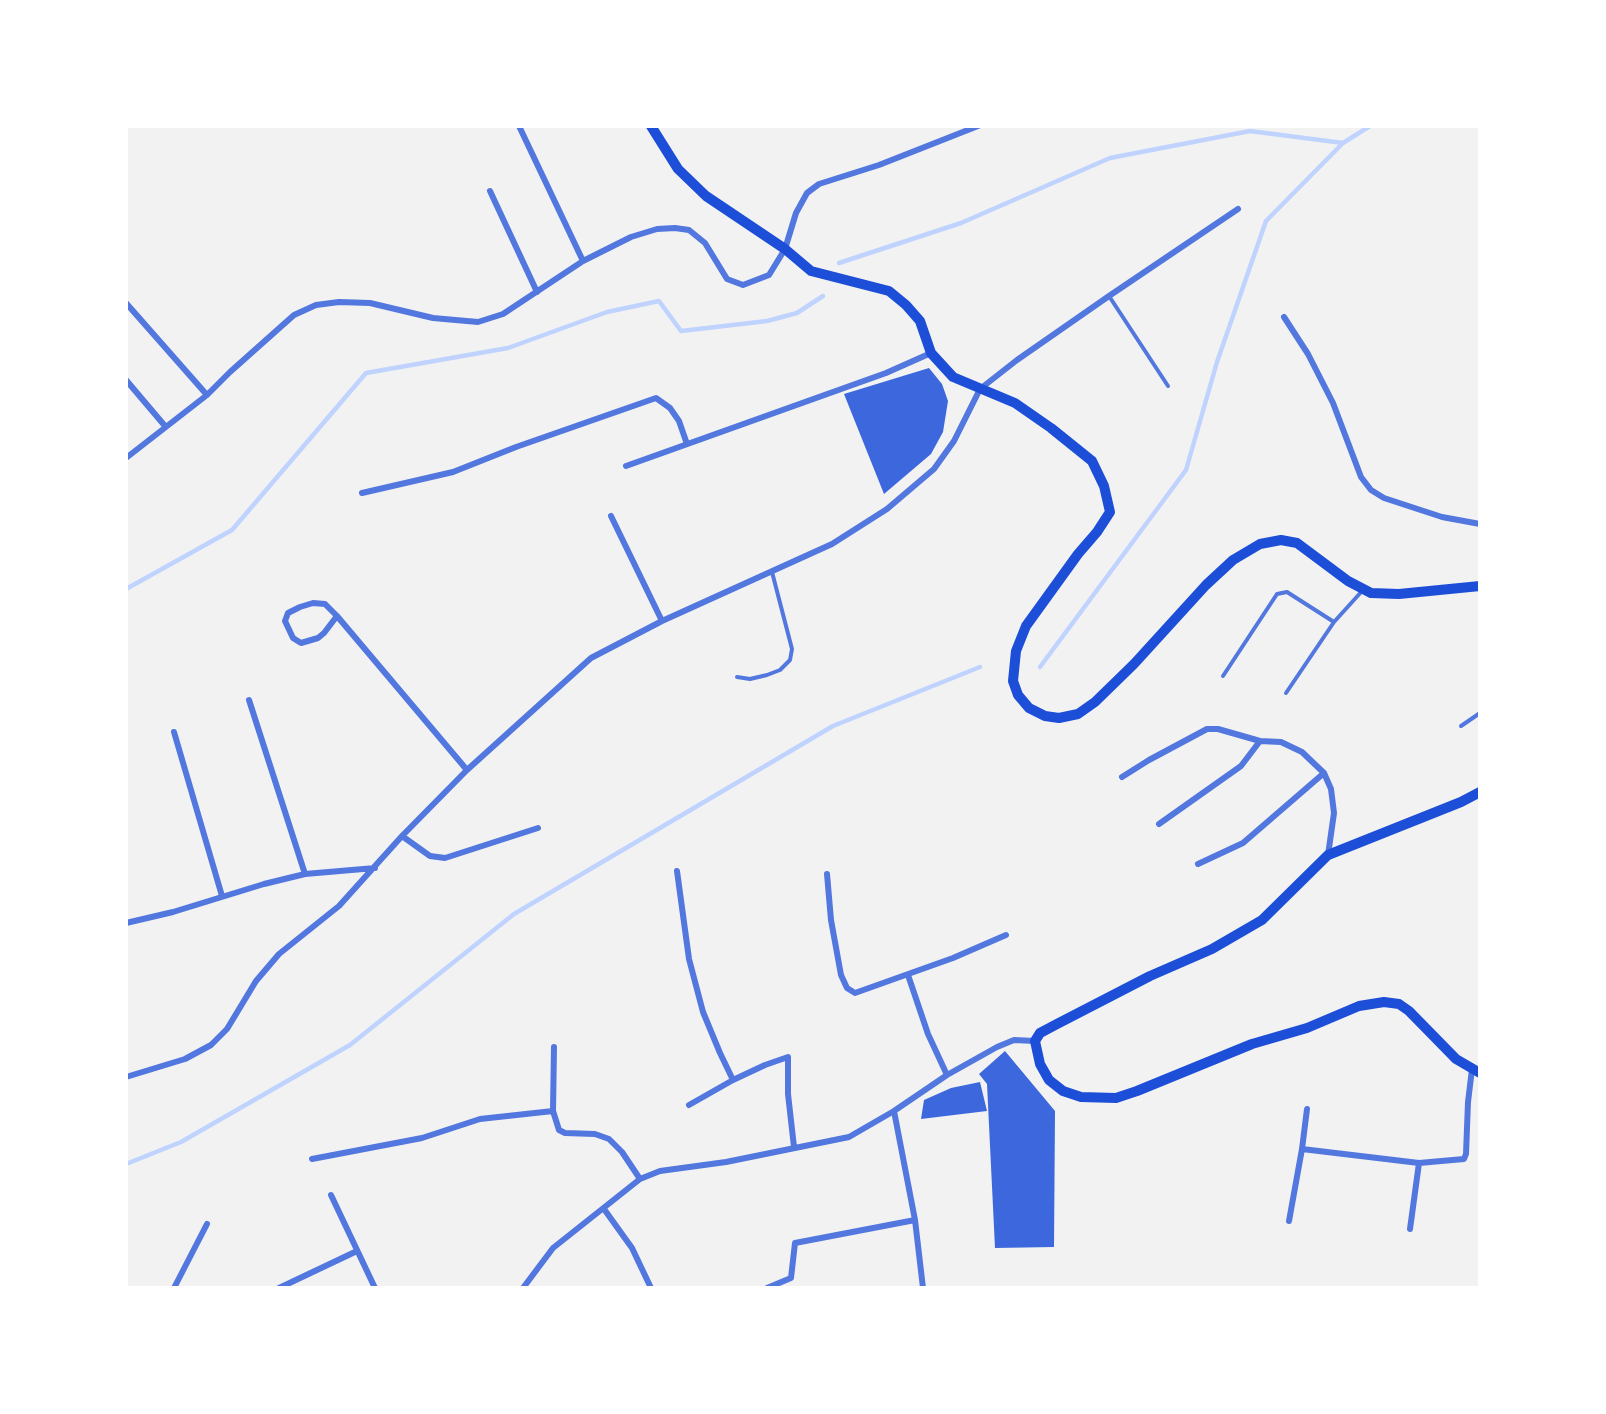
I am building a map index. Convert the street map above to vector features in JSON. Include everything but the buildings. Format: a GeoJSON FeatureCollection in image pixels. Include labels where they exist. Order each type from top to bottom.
{"type":"FeatureCollection","features":[{"type":"Feature","properties":{"kind":"main road"},"geometry":{"type":"LineString","coordinates":[[651,126],[678,169],[706,196],[785,249],[811,271],[889,291],[920,321],[931,353],[953,377],[1016,404],[1051,428],[1092,461],[1104,486],[1110,512],[1026,626],[1019,642],[1013,681],[1018,695],[1029,708],[1045,716],[1059,718],[1078,714],[1095,702],[1134,664],[1206,585],[1233,560],[1260,544],[1281,540],[1297,543],[1348,581],[1371,593],[1399,594],[1480,586]]}},
{"type":"Feature","properties":{"kind":"main road"},"geometry":{"type":"LineString","coordinates":[[1476,1071],[1456,1059],[1409,1011],[1399,1004],[1384,1002],[1359,1006],[1307,1028],[1252,1044],[1116,1098],[1081,1097],[1063,1091],[1049,1080],[1040,1064],[1035,1041],[1040,1033],[1150,976],[1212,949],[1262,920],[1328,855],[1440,811],[1480,792]]}},
{"type":"Feature","properties":{"kind":"street"},"geometry":{"type":"LineString","coordinates":[[519,126],[583,261]]}},
{"type":"Feature","properties":{"kind":"street"},"geometry":{"type":"LineString","coordinates":[[953,136],[954,126]]}},
{"type":"Feature","properties":{"kind":"street"},"geometry":{"type":"LineString","coordinates":[[126,458],[207,395],[294,315],[316,305],[339,302],[370,303],[433,318],[478,322],[503,314],[583,261],[630,237],[657,230],[689,230],[705,243],[727,279],[743,285],[769,275],[785,249],[796,213],[807,193],[819,184],[879,165],[978,126]]}},
{"type":"Feature","properties":{"kind":"street"},"geometry":{"type":"LineString","coordinates":[[490,190],[537,292]]}},
{"type":"Feature","properties":{"kind":"street"},"geometry":{"type":"LineString","coordinates":[[126,1077],[185,1059],[211,1045],[227,1029],[256,981],[279,954],[339,906],[402,836],[467,770],[591,658],[662,621],[832,544],[887,509],[934,469],[954,441],[980,389],[1017,360],[1238,209]]}},
{"type":"Feature","properties":{"kind":"street"},"geometry":{"type":"LineString","coordinates":[[126,303],[207,395]]}},
{"type":"Feature","properties":{"kind":"street"},"geometry":{"type":"LineString","coordinates":[[1284,317],[1308,354],[1333,403],[1361,477],[1371,490],[1383,498],[1442,517],[1480,524]]}},
{"type":"Feature","properties":{"kind":"street"},"geometry":{"type":"LineString","coordinates":[[626,466],[886,373],[931,353]]}},
{"type":"Feature","properties":{"kind":"street"},"geometry":{"type":"LineString","coordinates":[[126,380],[165,426]]}},
{"type":"Feature","properties":{"kind":"street"},"geometry":{"type":"LineString","coordinates":[[362,493],[453,472],[516,447],[656,398],[670,408],[679,421],[687,444]]}},
{"type":"Feature","properties":{"kind":"street"},"geometry":{"type":"LineString","coordinates":[[610,516],[662,621]]}},
{"type":"Feature","properties":{"kind":"street"},"geometry":{"type":"LineString","coordinates":[[337,616],[318,638],[301,643],[293,638],[285,621],[288,613],[313,603],[325,604],[337,616],[467,770]]}},
{"type":"Feature","properties":{"kind":"street"},"geometry":{"type":"LineString","coordinates":[[249,700],[305,874]]}},
{"type":"Feature","properties":{"kind":"street"},"geometry":{"type":"LineString","coordinates":[[1122,777],[1207,729],[1218,729],[1260,741],[1281,742],[1302,752],[1324,773],[1331,789],[1334,813],[1328,855]]}},
{"type":"Feature","properties":{"kind":"street"},"geometry":{"type":"LineString","coordinates":[[174,732],[222,896]]}},
{"type":"Feature","properties":{"kind":"street"},"geometry":{"type":"LineString","coordinates":[[1159,824],[1241,766],[1260,741]]}},
{"type":"Feature","properties":{"kind":"street"},"geometry":{"type":"LineString","coordinates":[[1198,864],[1243,843],[1324,773]]}},
{"type":"Feature","properties":{"kind":"street"},"geometry":{"type":"LineString","coordinates":[[402,836],[430,856],[445,858],[538,828]]}},
{"type":"Feature","properties":{"kind":"street"},"geometry":{"type":"LineString","coordinates":[[126,923],[305,874],[375,868]]}},
{"type":"Feature","properties":{"kind":"street"},"geometry":{"type":"LineString","coordinates":[[676,871],[689,959],[703,1012],[733,1080]]}},
{"type":"Feature","properties":{"kind":"street"},"geometry":{"type":"LineString","coordinates":[[827,874],[831,920],[841,975],[847,988],[855,993],[953,958],[1006,935]]}},
{"type":"Feature","properties":{"kind":"street"},"geometry":{"type":"LineString","coordinates":[[908,975],[928,1034],[947,1075]]}},
{"type":"Feature","properties":{"kind":"street"},"geometry":{"type":"LineString","coordinates":[[526,1286],[553,1248],[640,1179],[660,1171],[726,1162],[849,1137],[894,1111],[947,1075],[997,1047],[1014,1040],[1035,1041]]}},
{"type":"Feature","properties":{"kind":"street"},"geometry":{"type":"LineString","coordinates":[[555,1047],[553,1111],[559,1130],[565,1133],[595,1134],[609,1139],[622,1152],[640,1179]]}},
{"type":"Feature","properties":{"kind":"street"},"geometry":{"type":"LineString","coordinates":[[689,1105],[733,1080],[788,1057],[788,1094],[794,1147]]}},
{"type":"Feature","properties":{"kind":"street"},"geometry":{"type":"LineString","coordinates":[[1302,1149],[1419,1163],[1464,1159],[1476,1071]]}},
{"type":"Feature","properties":{"kind":"street"},"geometry":{"type":"LineString","coordinates":[[1289,1221],[1302,1149],[1306,1109]]}},
{"type":"Feature","properties":{"kind":"street"},"geometry":{"type":"LineString","coordinates":[[312,1160],[422,1138],[480,1119],[553,1111]]}},
{"type":"Feature","properties":{"kind":"street"},"geometry":{"type":"LineString","coordinates":[[894,1111],[915,1221],[923,1288]]}},
{"type":"Feature","properties":{"kind":"street"},"geometry":{"type":"LineString","coordinates":[[1410,1229],[1419,1163]]}},
{"type":"Feature","properties":{"kind":"street"},"geometry":{"type":"LineString","coordinates":[[332,1195],[375,1288]]}},
{"type":"Feature","properties":{"kind":"street"},"geometry":{"type":"LineString","coordinates":[[604,1209],[632,1248],[651,1288]]}},
{"type":"Feature","properties":{"kind":"street"},"geometry":{"type":"LineString","coordinates":[[766,1288],[791,1278],[795,1243],[915,1221]]}},
{"type":"Feature","properties":{"kind":"street"},"geometry":{"type":"LineString","coordinates":[[174,1288],[207,1224]]}},
{"type":"Feature","properties":{"kind":"street"},"geometry":{"type":"LineString","coordinates":[[279,1288],[357,1251]]}},
{"type":"Feature","properties":{"kind":"lane"},"geometry":{"type":"LineString","coordinates":[[1109,296],[1168,386]]}},
{"type":"Feature","properties":{"kind":"lane"},"geometry":{"type":"LineString","coordinates":[[737,677],[750,678],[766,675],[780,670],[790,660],[792,649],[772,572]]}},
{"type":"Feature","properties":{"kind":"lane"},"geometry":{"type":"LineString","coordinates":[[1286,693],[1334,622],[1363,589]]}},
{"type":"Feature","properties":{"kind":"lane"},"geometry":{"type":"LineString","coordinates":[[1223,676],[1277,594],[1287,592],[1334,622]]}},
{"type":"Feature","properties":{"kind":"lane"},"geometry":{"type":"LineString","coordinates":[[1461,726],[1480,713]]}},
{"type":"Feature","properties":{"kind":"waterway"},"geometry":{"type":"LineString","coordinates":[[839,263],[961,223],[1110,158],[1250,131],[1343,143],[1370,126]]}},
{"type":"Feature","properties":{"kind":"waterway"},"geometry":{"type":"LineString","coordinates":[[1040,667],[1186,470],[1217,362],[1266,221],[1343,143]]}},
{"type":"Feature","properties":{"kind":"waterway"},"geometry":{"type":"LineString","coordinates":[[126,589],[232,530],[366,373],[508,348],[607,312],[659,301],[681,331],[767,321],[797,313],[823,296]]}},
{"type":"Feature","properties":{"kind":"waterway"},"geometry":{"type":"LineString","coordinates":[[126,1164],[181,1142],[350,1045],[514,914],[833,726],[980,667]]}}]}
